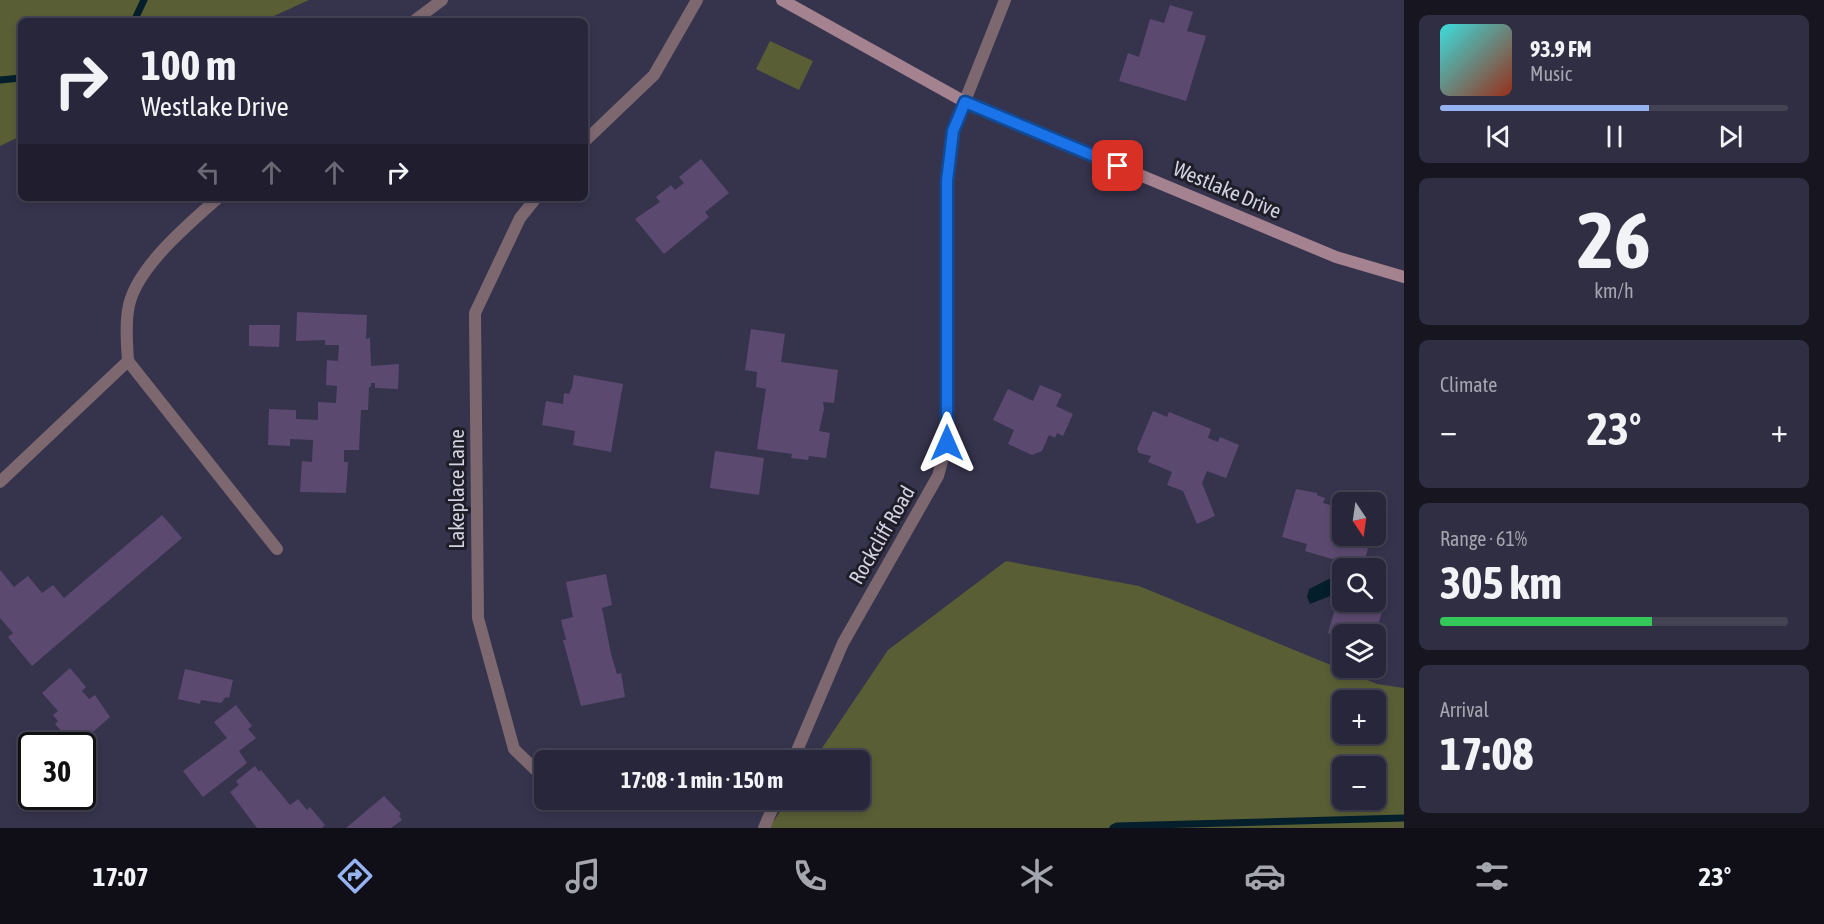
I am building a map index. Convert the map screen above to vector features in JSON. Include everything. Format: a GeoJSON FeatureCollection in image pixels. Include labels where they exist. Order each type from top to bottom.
{"type":"FeatureCollection","features":[{"type":"Feature","properties":{"kind":"street"},"geometry":{"type":"LineString","coordinates":[[418,18],[442,0]]}},
{"type":"Feature","properties":{"kind":"street"},"geometry":{"type":"LineString","coordinates":[[588,138],[654,75],[697,0]]}},
{"type":"Feature","properties":{"kind":"street","name":"Westlake Drive"},"geometry":{"type":"LineString","coordinates":[[782,0],[965,102],[1336,257],[1404,277]]}},
{"type":"Feature","properties":{"kind":"street","name":"Rockcliff Road"},"geometry":{"type":"LineString","coordinates":[[797,750],[843,643],[938,476],[947,443],[947,181],[953,131],[1005,0]]}},
{"type":"Feature","properties":{"kind":"street"},"geometry":{"type":"LineString","coordinates":[[215,201],[186,227],[138,283],[129,305],[128,361],[276,549]]}},
{"type":"Feature","properties":{"kind":"street","name":"Lakeplace Lane"},"geometry":{"type":"LineString","coordinates":[[534,201],[520,218],[476,312],[478,618],[514,749],[534,768]]}},
{"type":"Feature","properties":{"kind":"street"},"geometry":{"type":"LineString","coordinates":[[0,482],[128,361]]}},
{"type":"Feature","properties":{"kind":"street"},"geometry":{"type":"LineString","coordinates":[[764,828],[772,810]]}},
{"type":"Feature","properties":{"kind":"green space"},"geometry":{"type":"Polygon","coordinates":[[[0,0],[309,0],[270,18],[18,18],[18,137],[0,146],[0,0]]]}},
{"type":"Feature","properties":{"kind":"green space"},"geometry":{"type":"Polygon","coordinates":[[[770,41],[813,61],[799,90],[756,69],[770,41]]]}},
{"type":"Feature","properties":{"kind":"green space"},"geometry":{"type":"Polygon","coordinates":[[[1006,561],[1139,586],[1332,665],[1332,678],[1362,678],[1377,684],[1404,688],[1404,828],[769,828],[781,810],[870,810],[870,750],[821,750],[888,650],[1006,561]]]}},
{"type":"Feature","properties":{"kind":"water"},"geometry":{"type":"Polygon","coordinates":[[[1332,578],[1332,596],[1310,604],[1307,597],[1309,589],[1332,578]]]}},
{"type":"Feature","properties":{"kind":"building"},"geometry":{"type":"Polygon","coordinates":[[[1170,5],[1193,12],[1187,31],[1206,36],[1186,101],[1119,81],[1128,53],[1139,57],[1150,19],[1164,23],[1170,5]]]}},
{"type":"Feature","properties":{"kind":"building"},"geometry":{"type":"Polygon","coordinates":[[[701,159],[729,193],[705,212],[709,217],[664,254],[635,219],[660,202],[656,197],[671,185],[675,190],[684,183],[679,177],[701,159]]]}},
{"type":"Feature","properties":{"kind":"building"},"geometry":{"type":"Polygon","coordinates":[[[297,312],[367,315],[366,339],[370,338],[371,366],[399,364],[398,389],[375,388],[375,383],[371,383],[369,387],[368,410],[361,410],[359,450],[344,450],[344,462],[348,462],[346,493],[300,492],[302,461],[312,462],[313,440],[290,439],[290,446],[268,445],[269,409],[296,410],[296,419],[318,420],[318,402],[336,403],[337,386],[326,385],[327,360],[338,361],[339,345],[325,345],[325,340],[296,341],[297,312]]]}},
{"type":"Feature","properties":{"kind":"building"},"geometry":{"type":"Polygon","coordinates":[[[249,325],[280,325],[279,347],[249,346],[249,325]]]}},
{"type":"Feature","properties":{"kind":"building"},"geometry":{"type":"Polygon","coordinates":[[[751,329],[785,334],[781,362],[838,370],[834,403],[823,402],[824,409],[819,431],[830,433],[826,458],[809,456],[808,460],[791,458],[792,454],[757,449],[766,389],[756,387],[757,372],[745,370],[751,329]]]}},
{"type":"Feature","properties":{"kind":"building"},"geometry":{"type":"Polygon","coordinates":[[[574,375],[623,384],[611,452],[573,445],[575,431],[542,425],[546,401],[563,404],[564,393],[569,394],[574,375]]]}},
{"type":"Feature","properties":{"kind":"building"},"geometry":{"type":"Polygon","coordinates":[[[1040,385],[1062,394],[1056,406],[1073,414],[1063,436],[1057,433],[1055,438],[1049,435],[1042,451],[1032,455],[1008,444],[1014,430],[993,420],[1008,389],[1033,401],[1040,385]]]}},
{"type":"Feature","properties":{"kind":"building"},"geometry":{"type":"Polygon","coordinates":[[[1153,411],[1167,417],[1169,412],[1211,429],[1208,438],[1218,442],[1220,437],[1239,445],[1226,478],[1207,471],[1202,483],[1215,516],[1197,524],[1183,491],[1167,485],[1172,472],[1148,462],[1151,456],[1139,453],[1137,449],[1153,411]]]}},
{"type":"Feature","properties":{"kind":"building"},"geometry":{"type":"Polygon","coordinates":[[[715,451],[764,458],[759,495],[710,488],[715,451]]]}},
{"type":"Feature","properties":{"kind":"building"},"geometry":{"type":"Polygon","coordinates":[[[1296,489],[1317,493],[1325,498],[1323,503],[1332,505],[1332,546],[1369,546],[1365,558],[1332,559],[1305,551],[1307,544],[1282,537],[1296,489]]]}},
{"type":"Feature","properties":{"kind":"building"},"geometry":{"type":"Polygon","coordinates":[[[162,515],[182,538],[32,666],[8,637],[13,633],[0,618],[0,570],[14,587],[28,576],[42,593],[53,585],[64,598],[162,515]]]}},
{"type":"Feature","properties":{"kind":"building"},"geometry":{"type":"Polygon","coordinates":[[[606,574],[612,605],[602,608],[611,654],[617,674],[621,673],[625,697],[581,706],[563,640],[566,640],[561,620],[573,617],[566,582],[606,574]]]}},
{"type":"Feature","properties":{"kind":"building"},"geometry":{"type":"Polygon","coordinates":[[[1334,612],[1348,614],[1349,612],[1382,612],[1378,624],[1332,624],[1332,634],[1328,633],[1334,612]]]}},
{"type":"Feature","properties":{"kind":"building"},"geometry":{"type":"Polygon","coordinates":[[[70,668],[86,687],[82,691],[89,699],[95,695],[110,717],[93,732],[62,732],[55,724],[58,721],[53,715],[58,711],[42,693],[70,668]]]}},
{"type":"Feature","properties":{"kind":"building"},"geometry":{"type":"Polygon","coordinates":[[[185,669],[233,680],[229,698],[226,697],[221,703],[201,700],[200,704],[178,699],[185,669]]]}},
{"type":"Feature","properties":{"kind":"building"},"geometry":{"type":"Polygon","coordinates":[[[236,705],[252,726],[248,729],[256,738],[239,751],[247,763],[203,797],[183,771],[227,738],[214,722],[236,705]]]}},
{"type":"Feature","properties":{"kind":"building"},"geometry":{"type":"Polygon","coordinates":[[[255,766],[290,805],[298,799],[307,810],[310,807],[325,825],[322,828],[257,828],[230,792],[239,785],[236,781],[255,766]]]}},
{"type":"Feature","properties":{"kind":"building"},"geometry":{"type":"Polygon","coordinates":[[[384,796],[401,814],[399,816],[402,820],[391,828],[346,828],[384,796]]]}},
{"type":"Feature","properties":{"kind":"waterway"},"geometry":{"type":"LineString","coordinates":[[135,18],[144,0]]}},
{"type":"Feature","properties":{"kind":"waterway"},"geometry":{"type":"LineString","coordinates":[[0,80],[18,78]]}},
{"type":"Feature","properties":{"kind":"waterway"},"geometry":{"type":"LineString","coordinates":[[1113,828],[1117,826],[1404,818]]}},
{"type":"Feature","properties":{"kind":"route"},"geometry":{"type":"LineString","coordinates":[[947,443],[947,181],[953,131],[965,102],[1118,166]]}}]}
